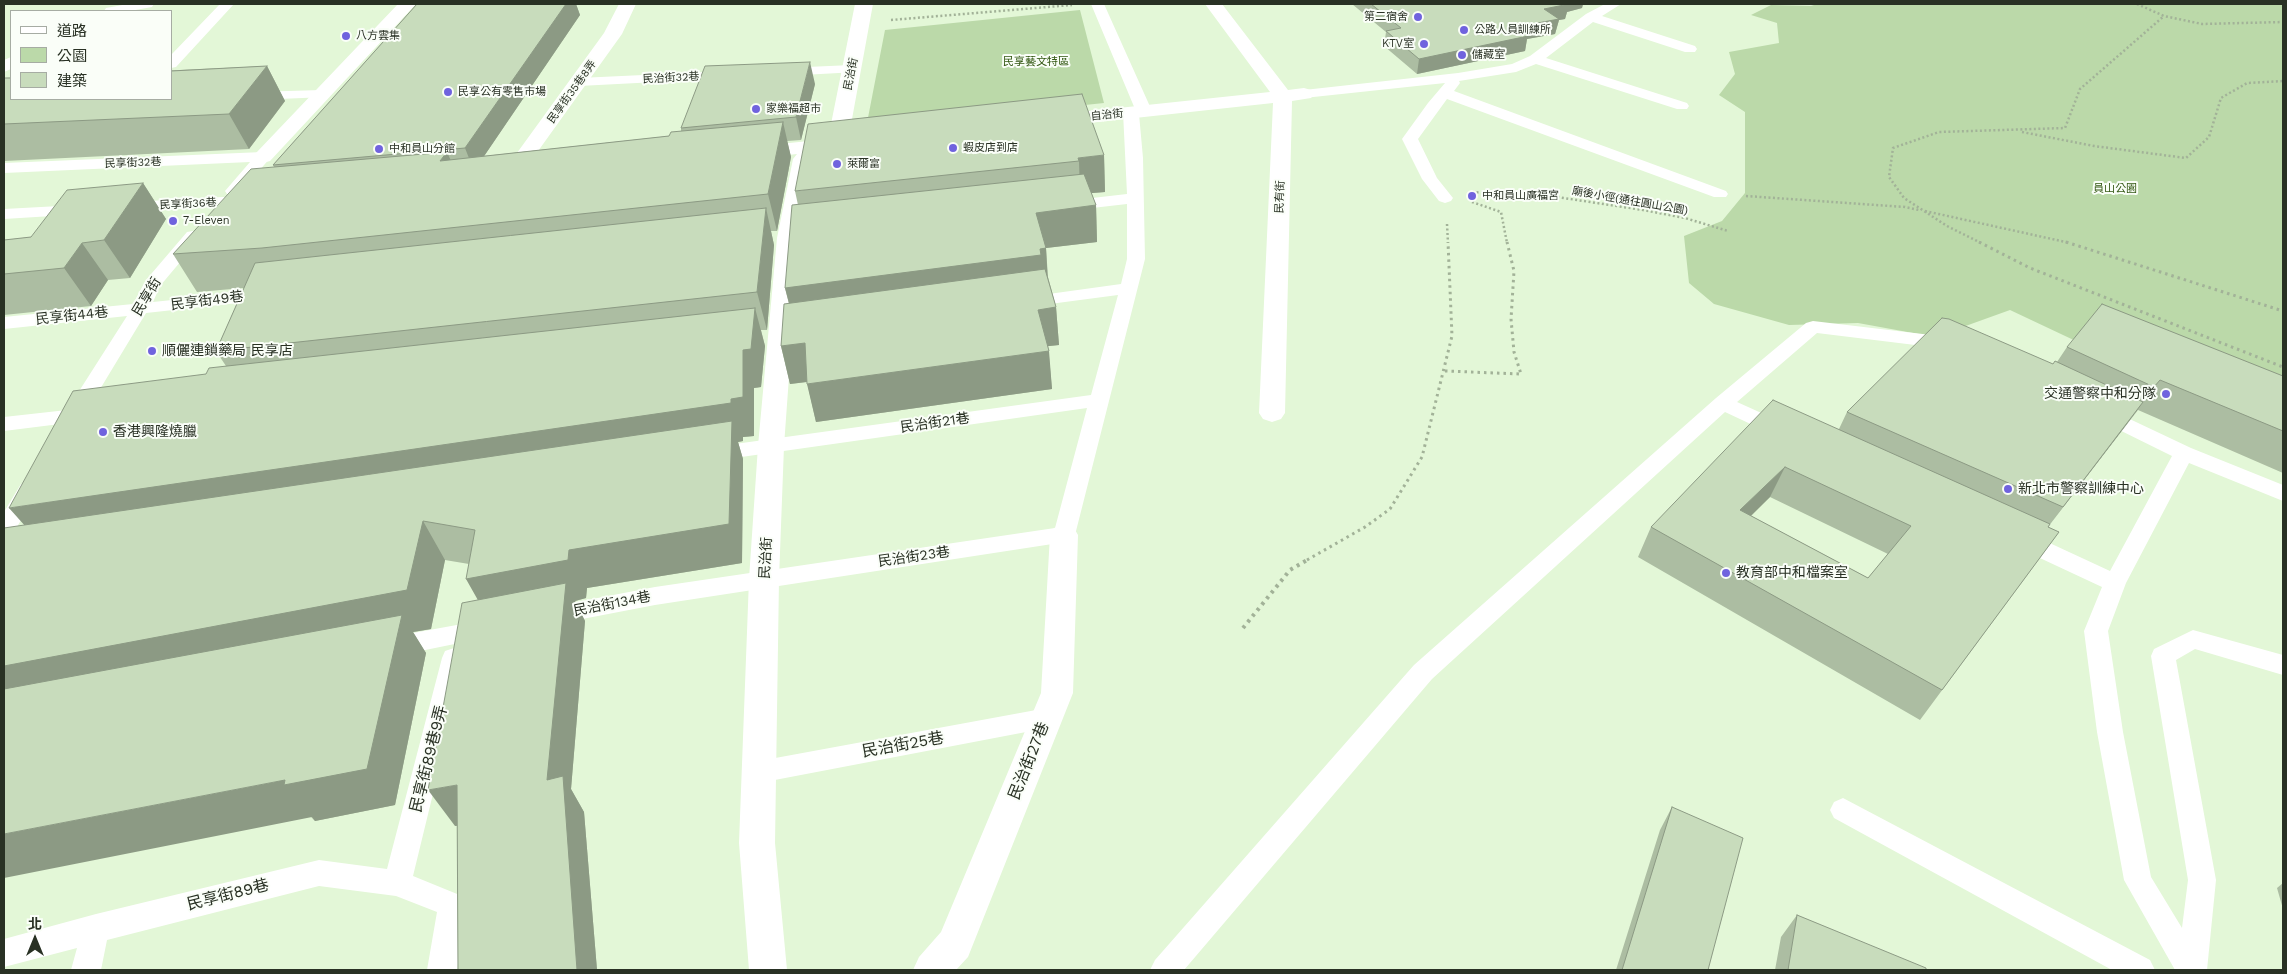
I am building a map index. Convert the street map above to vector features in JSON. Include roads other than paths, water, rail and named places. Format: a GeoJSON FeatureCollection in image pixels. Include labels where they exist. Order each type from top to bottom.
{"type":"FeatureCollection","features":[{"type":"Feature","properties":{"kind":"street","name":"民享街"},"geometry":{"type":"LineString","coordinates":[[262,157],[407,4]]}},
{"type":"Feature","properties":{"kind":"street","name":"民享街35巷8弄"},"geometry":{"type":"LineString","coordinates":[[540,173],[501,176],[579,82],[613,34],[627,4]]}},
{"type":"Feature","properties":{"kind":"street","name":"民治街"},"geometry":{"type":"LineString","coordinates":[[768,970],[757,843],[764,579],[771,446],[788,238],[805,148],[847,143],[852,69],[864,4]]}},
{"type":"Feature","properties":{"kind":"street"},"geometry":{"type":"LineString","coordinates":[[1213,4],[1293,95]]}},
{"type":"Feature","properties":{"kind":"street","name":"自治街"},"geometry":{"type":"LineString","coordinates":[[1033,123],[1293,95]]}},
{"type":"Feature","properties":{"kind":"street","name":"民有街"},"geometry":{"type":"LineString","coordinates":[[1272,413],[1293,95]]}},
{"type":"Feature","properties":{"kind":"street"},"geometry":{"type":"LineString","coordinates":[[736,154],[805,148]]}},
{"type":"Feature","properties":{"kind":"street"},"geometry":{"type":"LineString","coordinates":[[212,215],[252,200]]}},
{"type":"Feature","properties":{"kind":"street","name":"民治街27巷"},"geometry":{"type":"LineString","coordinates":[[932,970],[955,944],[1058,693],[1064,535]]}},
{"type":"Feature","properties":{"kind":"lane"},"geometry":{"type":"LineString","coordinates":[[117,10],[147,4]]}},
{"type":"Feature","properties":{"kind":"lane"},"geometry":{"type":"LineString","coordinates":[[172,63],[227,4]]}},
{"type":"Feature","properties":{"kind":"lane"},"geometry":{"type":"LineString","coordinates":[[1064,535],[1136,260],[1135,158],[1137,112],[1097,4]]}},
{"type":"Feature","properties":{"kind":"lane"},"geometry":{"type":"LineString","coordinates":[[1293,95],[1458,77],[1516,68],[1535,58],[1591,17],[1614,4]]}},
{"type":"Feature","properties":{"kind":"lane"},"geometry":{"type":"LineString","coordinates":[[1591,17],[1690,49]]}},
{"type":"Feature","properties":{"kind":"lane"},"geometry":{"type":"LineString","coordinates":[[1535,58],[1682,106]]}},
{"type":"Feature","properties":{"kind":"lane"},"geometry":{"type":"LineString","coordinates":[[774,73],[852,69]]}},
{"type":"Feature","properties":{"kind":"lane","name":"民治街32巷"},"geometry":{"type":"LineString","coordinates":[[579,82],[745,74]]}},
{"type":"Feature","properties":{"kind":"lane"},"geometry":{"type":"LineString","coordinates":[[1442,194],[1430,179],[1410,138],[1458,77]]}},
{"type":"Feature","properties":{"kind":"lane"},"geometry":{"type":"LineString","coordinates":[[1444,93],[1720,194]]}},
{"type":"Feature","properties":{"kind":"lane"},"geometry":{"type":"LineString","coordinates":[[237,96],[322,94]]}},
{"type":"Feature","properties":{"kind":"lane","name":"民享街32巷"},"geometry":{"type":"LineString","coordinates":[[4,168],[262,157]]}},
{"type":"Feature","properties":{"kind":"lane","name":"民享街"},"geometry":{"type":"LineString","coordinates":[[69,424],[140,309],[152,284],[262,157]]}},
{"type":"Feature","properties":{"kind":"lane"},"geometry":{"type":"LineString","coordinates":[[1049,208],[1136,198]]}},
{"type":"Feature","properties":{"kind":"lane","name":"民享街36巷"},"geometry":{"type":"LineString","coordinates":[[113,208],[212,215]]}},
{"type":"Feature","properties":{"kind":"lane"},"geometry":{"type":"LineString","coordinates":[[4,214],[93,209]]}},
{"type":"Feature","properties":{"kind":"lane"},"geometry":{"type":"LineString","coordinates":[[1012,304],[1129,288]]}},
{"type":"Feature","properties":{"kind":"lane","name":"民享街49巷"},"geometry":{"type":"LineString","coordinates":[[140,309],[287,292]]}},
{"type":"Feature","properties":{"kind":"lane","name":"民享街44巷"},"geometry":{"type":"LineString","coordinates":[[4,323],[140,309]]}},
{"type":"Feature","properties":{"kind":"lane"},"geometry":{"type":"LineString","coordinates":[[1165,970],[1423,672],[1723,403],[1813,326],[1961,344],[1970,349]]}},
{"type":"Feature","properties":{"kind":"lane","name":"民治街21巷"},"geometry":{"type":"LineString","coordinates":[[692,458],[1099,400]]}},
{"type":"Feature","properties":{"kind":"lane"},"geometry":{"type":"LineString","coordinates":[[1723,403],[1803,440]]}},
{"type":"Feature","properties":{"kind":"lane"},"geometry":{"type":"LineString","coordinates":[[2086,405],[2184,453],[2283,492]]}},
{"type":"Feature","properties":{"kind":"lane"},"geometry":{"type":"LineString","coordinates":[[4,424],[69,424],[104,413]]}},
{"type":"Feature","properties":{"kind":"lane"},"geometry":{"type":"LineString","coordinates":[[2184,453],[2115,583],[2096,630],[2110,732],[2138,880],[2192,970]]}},
{"type":"Feature","properties":{"kind":"lane"},"geometry":{"type":"LineString","coordinates":[[7,520],[38,474]]}},
{"type":"Feature","properties":{"kind":"lane"},"geometry":{"type":"LineString","coordinates":[[1999,530],[2115,583]]}},
{"type":"Feature","properties":{"kind":"lane","name":"民治街23巷"},"geometry":{"type":"LineString","coordinates":[[764,579],[1064,535]]}},
{"type":"Feature","properties":{"kind":"lane","name":"民治街134巷"},"geometry":{"type":"LineString","coordinates":[[369,651],[655,596],[764,579]]}},
{"type":"Feature","properties":{"kind":"lane","name":"民享街89巷9弄"},"geometry":{"type":"LineString","coordinates":[[397,883],[460,634]]}},
{"type":"Feature","properties":{"kind":"lane"},"geometry":{"type":"LineString","coordinates":[[2192,970],[2202,880],[2163,656],[2193,639],[2283,664]]}},
{"type":"Feature","properties":{"kind":"lane","name":"民治街25巷"},"geometry":{"type":"LineString","coordinates":[[759,772],[1047,718]]}},
{"type":"Feature","properties":{"kind":"lane"},"geometry":{"type":"LineString","coordinates":[[1843,810],[2140,970]]}},
{"type":"Feature","properties":{"kind":"lane","name":"民享街89巷"},"geometry":{"type":"LineString","coordinates":[[4,953],[96,928],[319,873],[397,883],[452,905],[442,970]]}},
{"type":"Feature","properties":{"kind":"lane"},"geometry":{"type":"LineString","coordinates":[[86,970],[96,928]]}},
{"type":"Feature","properties":{"kind":"place","name":"第二宿舍"},"geometry":{"type":"Point","coordinates":[1418,17]}},
{"type":"Feature","properties":{"kind":"place","name":"公路人員訓練所"},"geometry":{"type":"Point","coordinates":[1464,30]}},
{"type":"Feature","properties":{"kind":"place","name":"八方雲集"},"geometry":{"type":"Point","coordinates":[346,36]}},
{"type":"Feature","properties":{"kind":"place","name":"KTV室"},"geometry":{"type":"Point","coordinates":[1424,44]}},
{"type":"Feature","properties":{"kind":"place","name":"儲藏室"},"geometry":{"type":"Point","coordinates":[1462,55]}},
{"type":"Feature","properties":{"kind":"place","name":"民享公有零售市場"},"geometry":{"type":"Point","coordinates":[448,92]}},
{"type":"Feature","properties":{"kind":"place","name":"家樂福超市"},"geometry":{"type":"Point","coordinates":[756,109]}},
{"type":"Feature","properties":{"kind":"place","name":"蝦皮店到店"},"geometry":{"type":"Point","coordinates":[953,148]}},
{"type":"Feature","properties":{"kind":"place","name":"中和員山分館"},"geometry":{"type":"Point","coordinates":[379,149]}},
{"type":"Feature","properties":{"kind":"place","name":"萊爾富"},"geometry":{"type":"Point","coordinates":[837,164]}},
{"type":"Feature","properties":{"kind":"place","name":"中和員山廣福宮"},"geometry":{"type":"Point","coordinates":[1472,196]}},
{"type":"Feature","properties":{"kind":"place","name":"7-Eleven"},"geometry":{"type":"Point","coordinates":[173,221]}},
{"type":"Feature","properties":{"kind":"place","name":"順儷連鎖藥局 民享店"},"geometry":{"type":"Point","coordinates":[152,351]}},
{"type":"Feature","properties":{"kind":"place","name":"交通警察中和分隊"},"geometry":{"type":"Point","coordinates":[2166,394]}},
{"type":"Feature","properties":{"kind":"place","name":"香港興隆燒臘"},"geometry":{"type":"Point","coordinates":[103,432]}},
{"type":"Feature","properties":{"kind":"place","name":"新北市警察訓練中心"},"geometry":{"type":"Point","coordinates":[2008,489]}},
{"type":"Feature","properties":{"kind":"place","name":"教育部中和檔案室"},"geometry":{"type":"Point","coordinates":[1726,573]}},
{"type":"Feature","properties":{"kind":"park label","name":"民享藝文特區"},"geometry":{"type":"Point","coordinates":[1036,62]}},
{"type":"Feature","properties":{"kind":"park label","name":"員山公園"},"geometry":{"type":"Point","coordinates":[2115,189]}}]}
